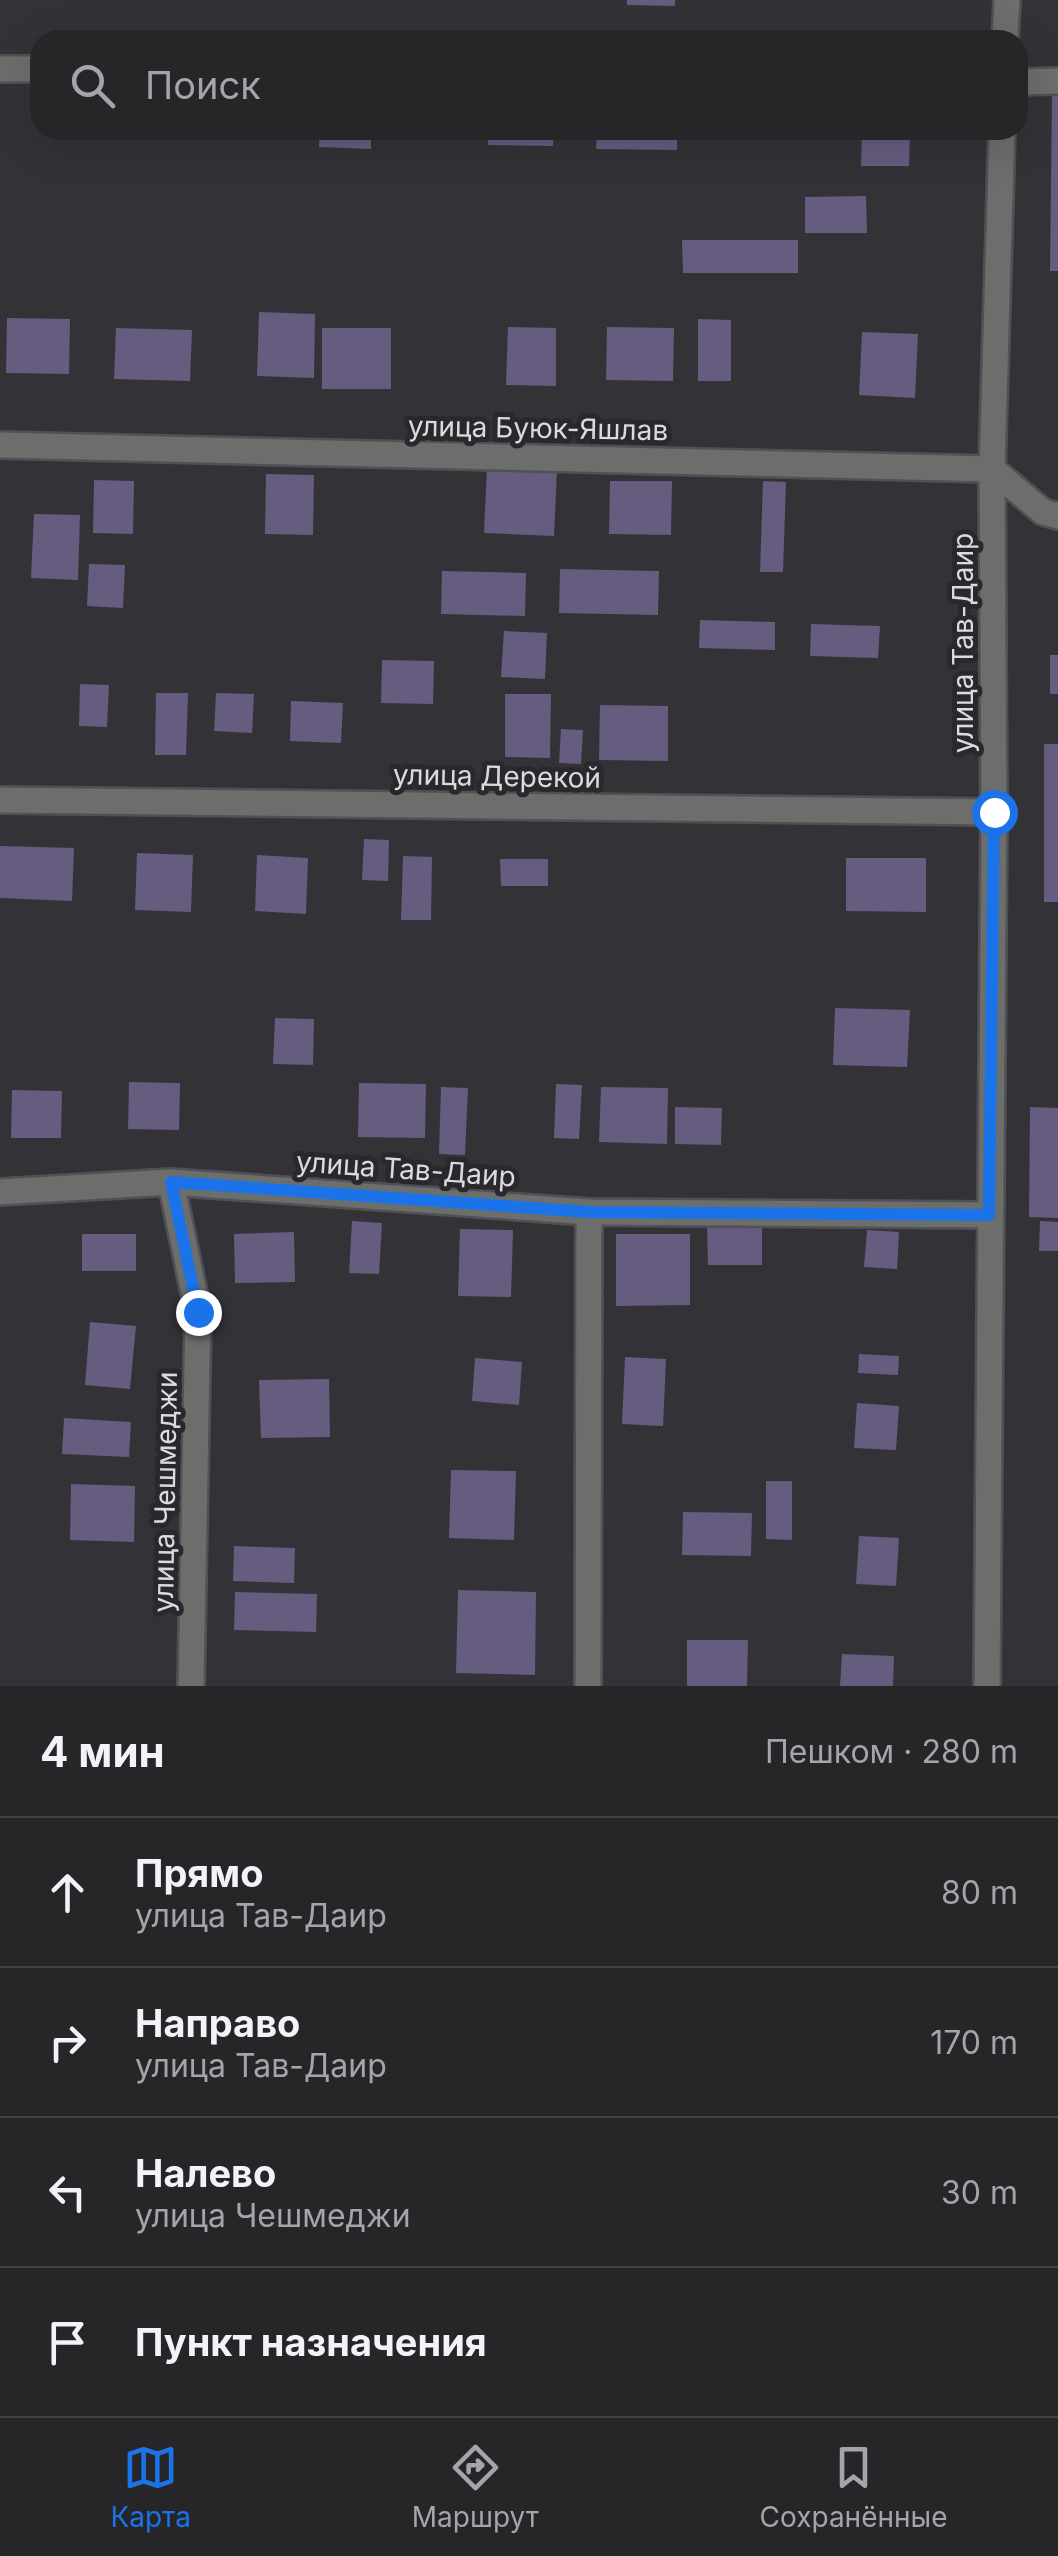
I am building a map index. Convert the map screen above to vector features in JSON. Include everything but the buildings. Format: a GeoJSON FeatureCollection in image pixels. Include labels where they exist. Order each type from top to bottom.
{"type":"FeatureCollection","features":[{"type":"Feature","properties":{"kind":"street"},"geometry":{"type":"LineString","coordinates":[[1006,30],[1007,0]]}},
{"type":"Feature","properties":{"kind":"street"},"geometry":{"type":"LineString","coordinates":[[0,69],[30,69]]}},
{"type":"Feature","properties":{"kind":"street"},"geometry":{"type":"LineString","coordinates":[[1028,82],[1058,81]]}},
{"type":"Feature","properties":{"kind":"street","name":"улица Тав-Даир"},"geometry":{"type":"LineString","coordinates":[[987,1686],[994,812],[992,469],[1002,140]]}},
{"type":"Feature","properties":{"kind":"street","name":"улица Буюк-Яшлав"},"geometry":{"type":"LineString","coordinates":[[0,446],[992,469]]}},
{"type":"Feature","properties":{"kind":"street"},"geometry":{"type":"LineString","coordinates":[[992,469],[1043,512],[1058,516]]}},
{"type":"Feature","properties":{"kind":"street","name":"улица Дерекой"},"geometry":{"type":"LineString","coordinates":[[0,800],[994,812]]}},
{"type":"Feature","properties":{"kind":"street","name":"улица Тав-Даир"},"geometry":{"type":"LineString","coordinates":[[0,1192],[171,1182],[589,1212],[989,1215]]}},
{"type":"Feature","properties":{"kind":"street","name":"улица Чешмеджи"},"geometry":{"type":"LineString","coordinates":[[171,1182],[198,1312],[191,1686]]}},
{"type":"Feature","properties":{"kind":"street"},"geometry":{"type":"LineString","coordinates":[[588,1686],[589,1212]]}},
{"type":"Feature","properties":{"kind":"route"},"geometry":{"type":"LineString","coordinates":[[198,1312],[171,1182],[589,1212],[989,1215],[994,812]]}}]}
